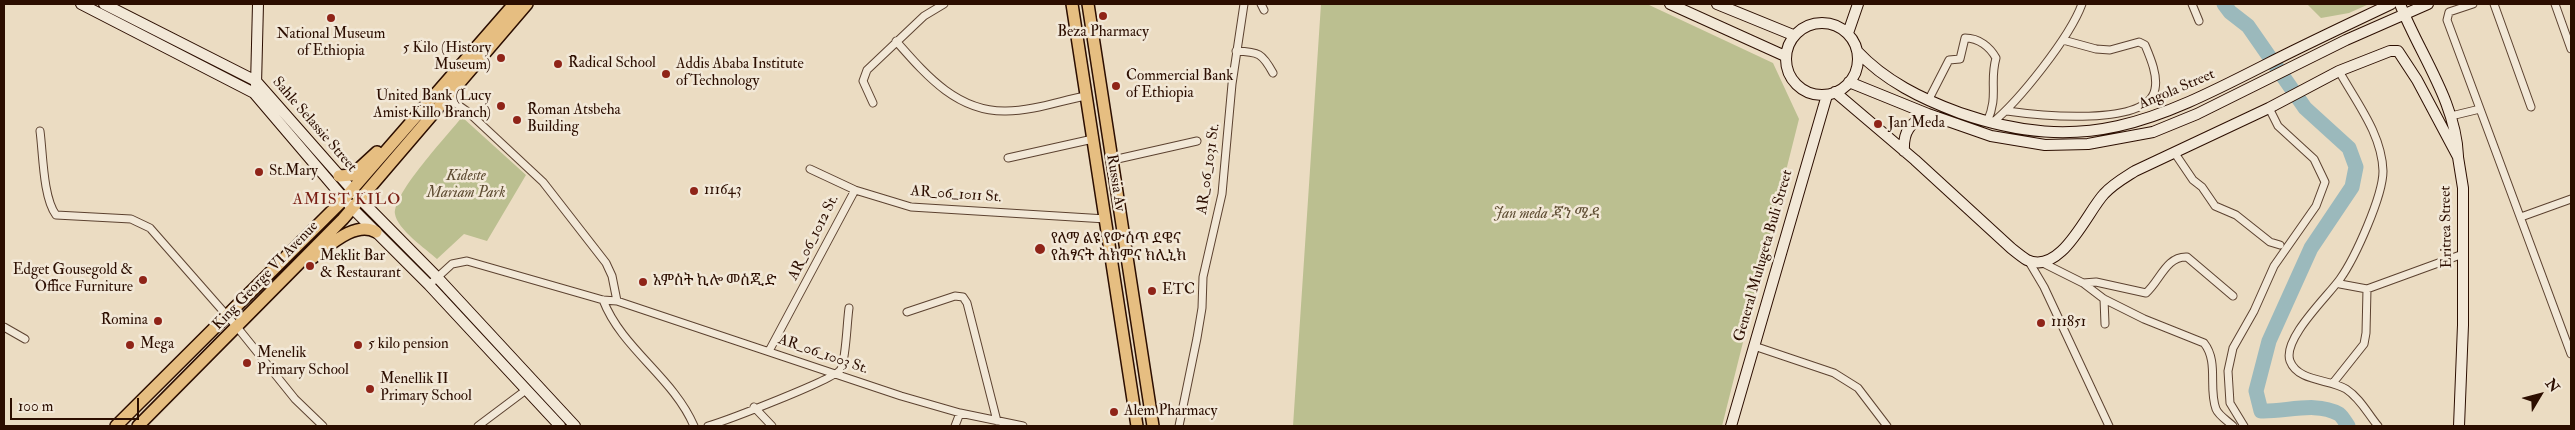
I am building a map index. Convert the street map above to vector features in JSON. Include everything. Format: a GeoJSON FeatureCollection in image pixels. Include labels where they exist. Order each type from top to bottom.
{"type":"FeatureCollection","features":[{"type":"Feature","properties":{"kind":"main road","name":"Sahle Selassie Street"},"geometry":{"type":"LineString","coordinates":[[81,4],[102,7],[145,30],[256,82],[339,176],[352,199]]}},
{"type":"Feature","properties":{"kind":"main road"},"geometry":{"type":"LineString","coordinates":[[254,93],[256,82],[258,4]]}},
{"type":"Feature","properties":{"kind":"main road","name":"King George VI Avenue"},"geometry":{"type":"LineString","coordinates":[[138,426],[293,271],[442,94],[514,4]]}},
{"type":"Feature","properties":{"kind":"main road","name":"King George VI Avenue"},"geometry":{"type":"LineString","coordinates":[[116,426],[227,316],[352,199],[412,121],[442,94],[527,4]]}},
{"type":"Feature","properties":{"kind":"main road","name":"Russia Av"},"geometry":{"type":"LineString","coordinates":[[1072,4],[1137,426]]}},
{"type":"Feature","properties":{"kind":"main road","name":"Russia Av"},"geometry":{"type":"LineString","coordinates":[[1088,4],[1153,426]]}},
{"type":"Feature","properties":{"kind":"main road"},"geometry":{"type":"LineString","coordinates":[[1670,4],[1685,7],[1785,56]]}},
{"type":"Feature","properties":{"kind":"main road"},"geometry":{"type":"LineString","coordinates":[[1717,4],[1794,35]]}},
{"type":"Feature","properties":{"kind":"main road"},"geometry":{"type":"LineString","coordinates":[[1848,33],[1858,4]]}},
{"type":"Feature","properties":{"kind":"main road","name":"Angola Street"},"geometry":{"type":"LineString","coordinates":[[1857,52],[1881,74],[1929,99],[2017,134],[2087,131],[2139,123],[2200,99],[2391,4]]}},
{"type":"Feature","properties":{"kind":"main road"},"geometry":{"type":"LineString","coordinates":[[2400,4],[2451,116],[2458,141],[2458,157]]}},
{"type":"Feature","properties":{"kind":"main road"},"geometry":{"type":"LineString","coordinates":[[1849,82],[1928,114],[1991,136],[2017,134],[2045,145],[2088,144],[2153,132],[2246,91],[2346,40],[2428,4]]}},
{"type":"Feature","properties":{"kind":"main road"},"geometry":{"type":"LineString","coordinates":[[1831,94],[1849,82],[1858,62],[1857,52],[1848,33],[1830,23],[1810,24],[1794,35],[1785,56],[1788,72],[1798,86],[1807,92],[1831,94],[1904,151],[2028,260],[2041,262],[2062,251],[2075,236],[2103,194],[2115,183],[2340,71]]}},
{"type":"Feature","properties":{"kind":"main road"},"geometry":{"type":"LineString","coordinates":[[145,30],[254,93],[352,199],[437,277],[575,426]]}},
{"type":"Feature","properties":{"kind":"main road","name":"Eritrea Street"},"geometry":{"type":"LineString","coordinates":[[2340,71],[2390,51],[2398,51],[2458,157],[2463,188],[2459,426]]}},
{"type":"Feature","properties":{"kind":"main road","name":"General Mulugeta Buli Street"},"geometry":{"type":"LineString","coordinates":[[1731,426],[1831,94]]}},
{"type":"Feature","properties":{"kind":"main road"},"geometry":{"type":"LineString","coordinates":[[1904,151],[1904,136],[1907,129],[1912,122],[1928,114]]}},
{"type":"Feature","properties":{"kind":"main road"},"geometry":{"type":"LineString","coordinates":[[339,176],[352,175],[412,121]]}},
{"type":"Feature","properties":{"kind":"main road"},"geometry":{"type":"LineString","coordinates":[[352,199],[376,232],[429,285],[560,426]]}},
{"type":"Feature","properties":{"kind":"main road"},"geometry":{"type":"LineString","coordinates":[[293,271],[355,230],[368,228],[376,232]]}},
{"type":"Feature","properties":{"kind":"street"},"geometry":{"type":"LineString","coordinates":[[874,103],[862,77],[896,41],[924,16],[944,4]]}},
{"type":"Feature","properties":{"kind":"street","name":"AR_06_1031 St."},"geometry":{"type":"LineString","coordinates":[[1179,426],[1201,315],[1203,277],[1222,194],[1236,51],[1244,4]]}},
{"type":"Feature","properties":{"kind":"street"},"geometry":{"type":"LineString","coordinates":[[1989,123],[2007,111],[2063,40],[2082,4]]}},
{"type":"Feature","properties":{"kind":"street"},"geometry":{"type":"LineString","coordinates":[[2192,4],[2199,22]]}},
{"type":"Feature","properties":{"kind":"street"},"geometry":{"type":"LineString","coordinates":[[2473,4],[2453,10],[2447,16],[2571,354]]}},
{"type":"Feature","properties":{"kind":"street"},"geometry":{"type":"LineString","coordinates":[[2494,4],[2531,107]]}},
{"type":"Feature","properties":{"kind":"street"},"geometry":{"type":"LineString","coordinates":[[2555,4],[2571,49]]}},
{"type":"Feature","properties":{"kind":"street"},"geometry":{"type":"LineString","coordinates":[[1929,99],[1949,60],[1960,59],[1965,38],[1972,38],[1992,50],[1996,58],[1992,71],[1995,93],[1989,123]]}},
{"type":"Feature","properties":{"kind":"street"},"geometry":{"type":"LineString","coordinates":[[2007,111],[2036,115],[2083,117],[2121,112],[2143,105],[2151,98],[2155,89],[2152,62],[2145,45],[2139,42],[2110,50],[2096,49],[2063,40]]}},
{"type":"Feature","properties":{"kind":"street"},"geometry":{"type":"LineString","coordinates":[[896,41],[924,72],[954,98],[974,107],[1006,111],[1086,96]]}},
{"type":"Feature","properties":{"kind":"street"},"geometry":{"type":"LineString","coordinates":[[1236,51],[1257,53],[1264,57],[1273,73]]}},
{"type":"Feature","properties":{"kind":"street"},"geometry":{"type":"LineString","coordinates":[[2340,71],[2371,126],[2379,148],[2383,170],[2381,191],[2341,279],[2308,317],[2290,348],[2291,363],[2297,370],[2312,378],[2333,383],[2356,397],[2378,426]]}},
{"type":"Feature","properties":{"kind":"street"},"geometry":{"type":"LineString","coordinates":[[442,94],[504,145],[543,182],[606,263],[612,276],[617,301]]}},
{"type":"Feature","properties":{"kind":"street"},"geometry":{"type":"LineString","coordinates":[[2244,426],[2230,403],[2228,371],[2233,348],[2254,311],[2274,266],[2316,206],[2325,182],[2314,159],[2278,126],[2269,108]]}},
{"type":"Feature","properties":{"kind":"street"},"geometry":{"type":"LineString","coordinates":[[2451,116],[2480,109]]}},
{"type":"Feature","properties":{"kind":"street"},"geometry":{"type":"LineString","coordinates":[[40,131],[51,208],[56,215],[131,219],[150,228],[237,327],[294,399],[323,426]]}},
{"type":"Feature","properties":{"kind":"street"},"geometry":{"type":"LineString","coordinates":[[1008,158],[1093,139]]}},
{"type":"Feature","properties":{"kind":"street"},"geometry":{"type":"LineString","coordinates":[[1113,160],[1196,141]]}},
{"type":"Feature","properties":{"kind":"street"},"geometry":{"type":"LineString","coordinates":[[2174,152],[2193,180],[2202,188],[2215,206],[2236,215],[2270,242],[2280,244]]}},
{"type":"Feature","properties":{"kind":"street","name":"AR_06_1011 St."},"geometry":{"type":"LineString","coordinates":[[810,169],[854,190],[911,207],[1106,219]]}},
{"type":"Feature","properties":{"kind":"street","name":"AR_06_1012 St."},"geometry":{"type":"LineString","coordinates":[[769,351],[854,190]]}},
{"type":"Feature","properties":{"kind":"street"},"geometry":{"type":"LineString","coordinates":[[2521,217],[2571,199]]}},
{"type":"Feature","properties":{"kind":"street"},"geometry":{"type":"LineString","coordinates":[[2340,284],[2367,289],[2463,254]]}},
{"type":"Feature","properties":{"kind":"street"},"geometry":{"type":"LineString","coordinates":[[2083,283],[2096,282],[2146,293],[2172,261],[2180,256],[2187,257],[2233,296]]}},
{"type":"Feature","properties":{"kind":"street"},"geometry":{"type":"LineString","coordinates":[[2028,260],[2044,287],[2109,426]]}},
{"type":"Feature","properties":{"kind":"street","name":"AR_06_1003 St."},"geometry":{"type":"LineString","coordinates":[[429,285],[452,264],[459,261],[467,261],[603,300],[617,301],[710,334],[769,351],[960,413],[1023,426]]}},
{"type":"Feature","properties":{"kind":"street"},"geometry":{"type":"LineString","coordinates":[[2041,262],[2083,283],[2104,299],[2144,319],[2204,343],[2209,349],[2214,372],[2216,408],[2233,426]]}},
{"type":"Feature","properties":{"kind":"street"},"geometry":{"type":"LineString","coordinates":[[2333,383],[2364,344],[2367,289]]}},
{"type":"Feature","properties":{"kind":"street"},"geometry":{"type":"LineString","coordinates":[[907,312],[955,296],[963,297],[967,303],[983,358],[997,421]]}},
{"type":"Feature","properties":{"kind":"street"},"geometry":{"type":"LineString","coordinates":[[2104,299],[2105,324]]}},
{"type":"Feature","properties":{"kind":"street"},"geometry":{"type":"LineString","coordinates":[[603,300],[611,320],[619,332],[647,360],[683,405],[694,426]]}},
{"type":"Feature","properties":{"kind":"street"},"geometry":{"type":"LineString","coordinates":[[708,426],[813,386],[836,374],[843,363],[849,308]]}},
{"type":"Feature","properties":{"kind":"street"},"geometry":{"type":"LineString","coordinates":[[4,326],[25,339]]}},
{"type":"Feature","properties":{"kind":"street"},"geometry":{"type":"LineString","coordinates":[[1754,346],[1834,374],[1858,388],[1887,426]]}},
{"type":"Feature","properties":{"kind":"street"},"geometry":{"type":"LineString","coordinates":[[478,426],[526,390]]}},
{"type":"Feature","properties":{"kind":"street"},"geometry":{"type":"LineString","coordinates":[[754,407],[772,426]]}},
{"type":"Feature","properties":{"kind":"street"},"geometry":{"type":"LineString","coordinates":[[955,426],[960,413]]}},
{"type":"Feature","properties":{"kind":"green space","name":"Jan meda ጃን ሜዳ"},"geometry":{"type":"Polygon","coordinates":[[[1321,4],[1647,4],[1773,63],[1799,119],[1722,426],[1293,426],[1321,4]]]}},
{"type":"Feature","properties":{"kind":"green space"},"geometry":{"type":"Polygon","coordinates":[[[2307,4],[2369,4],[2349,13],[2321,18],[2307,4]]]}},
{"type":"Feature","properties":{"kind":"green space","name":"Kideste Mariam Park"},"geometry":{"type":"Polygon","coordinates":[[[462,117],[526,175],[487,241],[464,234],[437,259],[406,232],[395,214],[397,205],[412,179],[462,117]]]}},
{"type":"Feature","properties":{"kind":"waterway"},"geometry":{"type":"LineString","coordinates":[[2224,4],[2230,12],[2248,26],[2305,108],[2349,148],[2356,167],[2352,187],[2311,248],[2269,341],[2256,391],[2261,411],[2321,408],[2339,414],[2348,426]]}},
{"type":"Feature","properties":{"kind":"place","name":"Beza Pharmacy"},"geometry":{"type":"Point","coordinates":[1103,16]}},
{"type":"Feature","properties":{"kind":"place","name":"National Museum of Ethiopia"},"geometry":{"type":"Point","coordinates":[331,18]}},
{"type":"Feature","properties":{"kind":"place","name":"5 Kilo (History Museum)"},"geometry":{"type":"Point","coordinates":[501,58]}},
{"type":"Feature","properties":{"kind":"place","name":"Radical School"},"geometry":{"type":"Point","coordinates":[558,64]}},
{"type":"Feature","properties":{"kind":"place","name":"Addis Ababa Institute ofTechnology"},"geometry":{"type":"Point","coordinates":[666,74]}},
{"type":"Feature","properties":{"kind":"place","name":"Commercial Bank of Ethiopia"},"geometry":{"type":"Point","coordinates":[1116,86]}},
{"type":"Feature","properties":{"kind":"place","name":"United Bank (Lucy Amist Killo Branch)"},"geometry":{"type":"Point","coordinates":[501,106]}},
{"type":"Feature","properties":{"kind":"place","name":"Roman Atsbeha Building"},"geometry":{"type":"Point","coordinates":[517,120]}},
{"type":"Feature","properties":{"kind":"place","name":"Jan Meda"},"geometry":{"type":"Point","coordinates":[1878,124]}},
{"type":"Feature","properties":{"kind":"place","name":"St.Mary"},"geometry":{"type":"Point","coordinates":[259,172]}},
{"type":"Feature","properties":{"kind":"place","name":"111643"},"geometry":{"type":"Point","coordinates":[694,191]}},
{"type":"Feature","properties":{"kind":"place","name":"የለማ ልዩ የውስጥ ደዌና የሕፃናት ሕክምና ክሊኒክ"},"geometry":{"type":"Point","coordinates":[1040,249]}},
{"type":"Feature","properties":{"kind":"place","name":"Meklit Bar & Restaurant"},"geometry":{"type":"Point","coordinates":[310,266]}},
{"type":"Feature","properties":{"kind":"place","name":"Edget Gousegold & Office Furniture"},"geometry":{"type":"Point","coordinates":[143,280]}},
{"type":"Feature","properties":{"kind":"place","name":"አምስት ኪሎ መስጂድ"},"geometry":{"type":"Point","coordinates":[643,282]}},
{"type":"Feature","properties":{"kind":"place","name":"ETC"},"geometry":{"type":"Point","coordinates":[1152,291]}},
{"type":"Feature","properties":{"kind":"place","name":"Romina"},"geometry":{"type":"Point","coordinates":[158,321]}},
{"type":"Feature","properties":{"kind":"place","name":"111851"},"geometry":{"type":"Point","coordinates":[2041,323]}},
{"type":"Feature","properties":{"kind":"place","name":"Mega"},"geometry":{"type":"Point","coordinates":[130,345]}},
{"type":"Feature","properties":{"kind":"place","name":"5 kilo pension"},"geometry":{"type":"Point","coordinates":[358,345]}},
{"type":"Feature","properties":{"kind":"place","name":"Menelik Primary School"},"geometry":{"type":"Point","coordinates":[247,363]}},
{"type":"Feature","properties":{"kind":"place","name":"Menellik II Primary School"},"geometry":{"type":"Point","coordinates":[370,389]}},
{"type":"Feature","properties":{"kind":"place","name":"Alem Pharmacy"},"geometry":{"type":"Point","coordinates":[1114,412]}},
{"type":"Feature","properties":{"kind":"district","name":"AMIST KILO"},"geometry":{"type":"Point","coordinates":[347,201]}}]}
